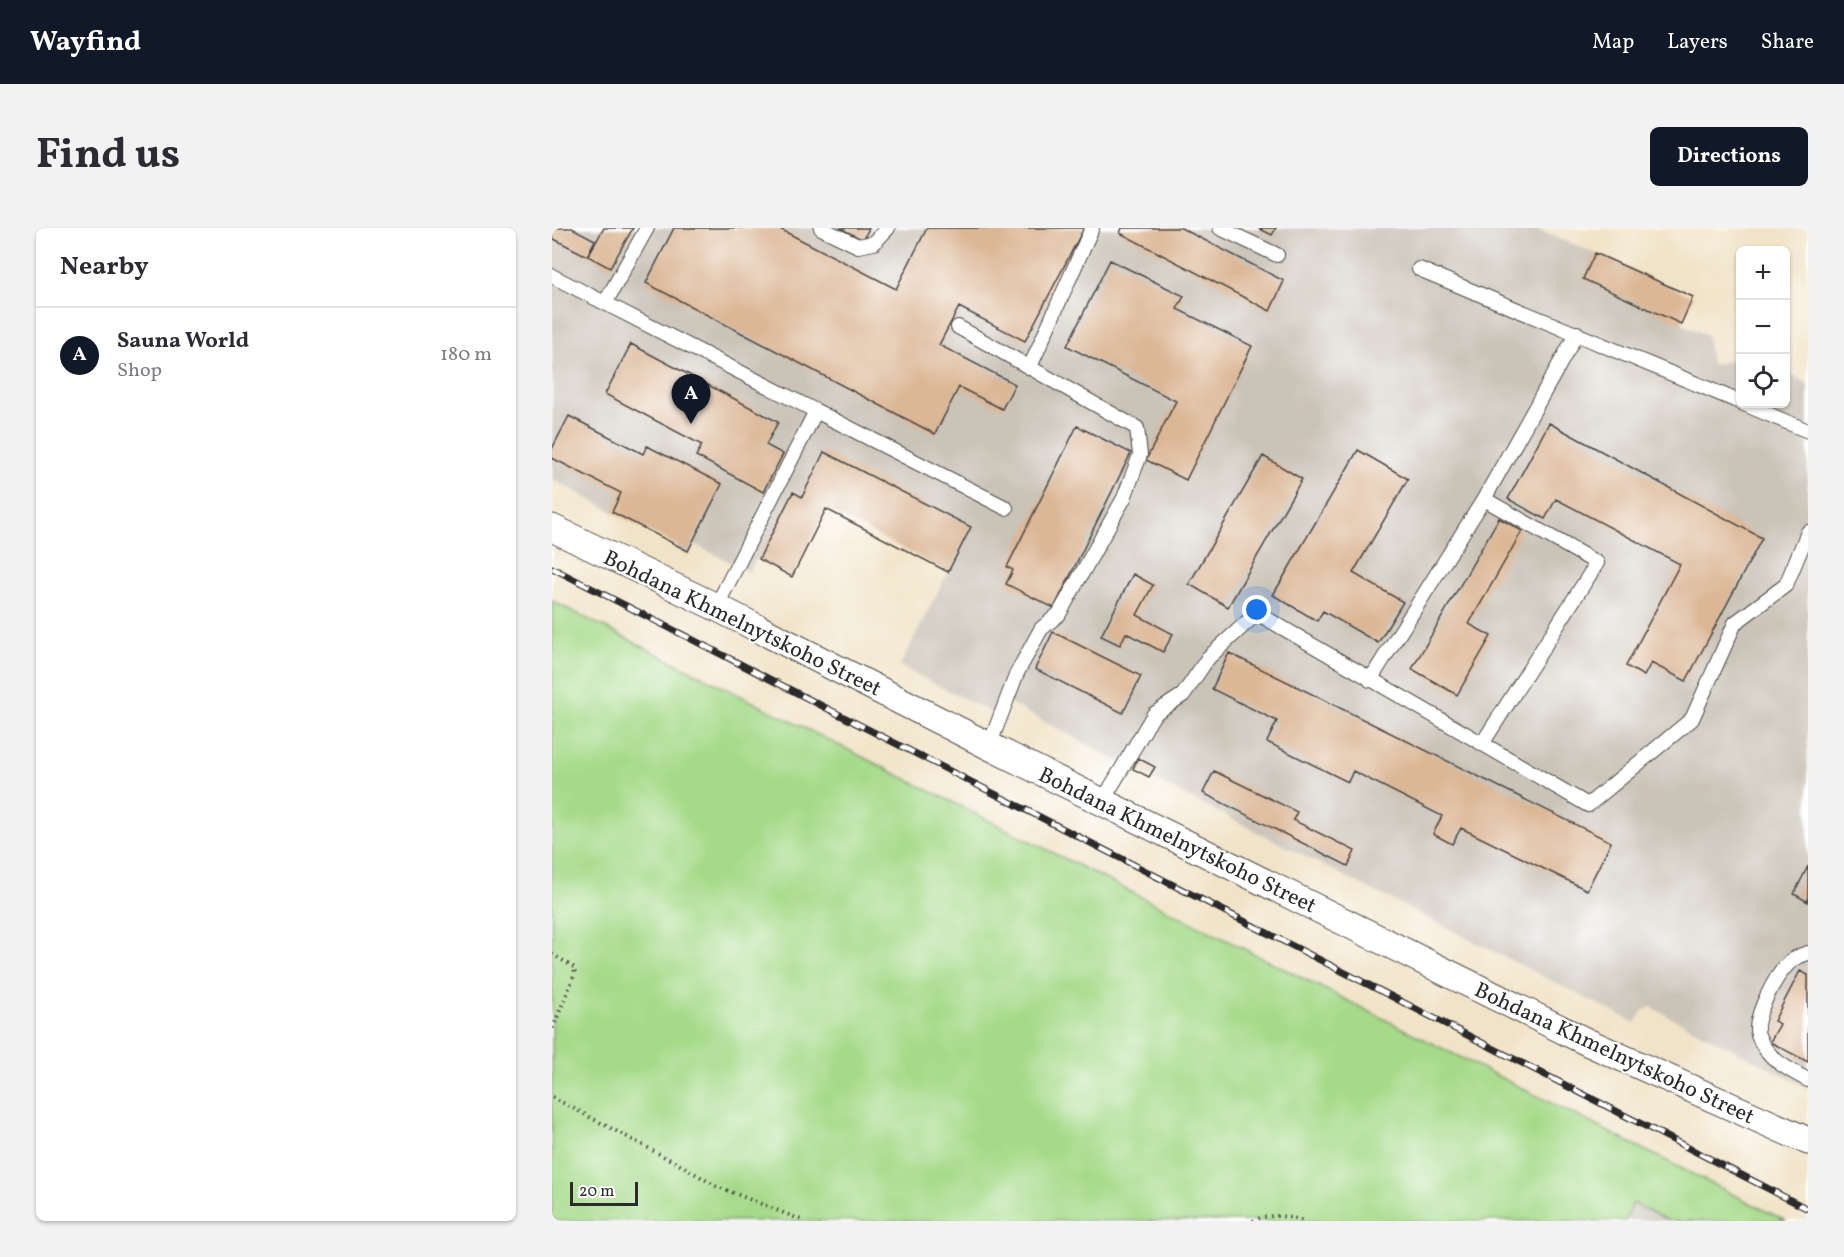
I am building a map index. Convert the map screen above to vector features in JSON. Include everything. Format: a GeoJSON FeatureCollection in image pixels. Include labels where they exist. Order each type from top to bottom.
{"type":"FeatureCollection","features":[{"type":"Feature","properties":{"kind":"street","name":"Bohdana Khmelnytskoho Street"},"geometry":{"type":"LineString","coordinates":[[552,528],[716,607],[989,746],[1587,1042],[1808,1141]]}},
{"type":"Feature","properties":{"kind":"lane"},"geometry":{"type":"LineString","coordinates":[[605,303],[647,228]]}},
{"type":"Feature","properties":{"kind":"lane"},"geometry":{"type":"LineString","coordinates":[[821,228],[858,246],[874,243],[888,228]]}},
{"type":"Feature","properties":{"kind":"lane"},"geometry":{"type":"LineString","coordinates":[[1030,367],[1092,228]]}},
{"type":"Feature","properties":{"kind":"lane"},"geometry":{"type":"LineString","coordinates":[[1220,228],[1277,255]]}},
{"type":"Feature","properties":{"kind":"lane"},"geometry":{"type":"LineString","coordinates":[[1419,269],[1736,400]]}},
{"type":"Feature","properties":{"kind":"lane"},"geometry":{"type":"LineString","coordinates":[[552,276],[1006,508]]}},
{"type":"Feature","properties":{"kind":"lane"},"geometry":{"type":"LineString","coordinates":[[958,327],[1137,428],[1140,455],[1124,498],[1059,614],[1041,629],[1017,673],[989,746]]}},
{"type":"Feature","properties":{"kind":"lane"},"geometry":{"type":"LineString","coordinates":[[1370,680],[1484,499],[1577,333]]}},
{"type":"Feature","properties":{"kind":"lane"},"geometry":{"type":"LineString","coordinates":[[1754,408],[1808,431]]}},
{"type":"Feature","properties":{"kind":"lane"},"geometry":{"type":"LineString","coordinates":[[716,607],[816,411]]}},
{"type":"Feature","properties":{"kind":"lane"},"geometry":{"type":"LineString","coordinates":[[1482,744],[1597,563],[1484,499]]}},
{"type":"Feature","properties":{"kind":"lane"},"geometry":{"type":"LineString","coordinates":[[1102,802],[1154,714],[1183,695],[1208,658],[1257,613],[1588,805],[1692,719],[1735,623],[1786,585],[1808,531]]}},
{"type":"Feature","properties":{"kind":"lane"},"geometry":{"type":"LineString","coordinates":[[1808,953],[1789,962],[1778,976],[1757,1020],[1756,1032],[1764,1049],[1782,1067],[1808,1080]]}},
{"type":"Feature","properties":{"kind":"path"},"geometry":{"type":"LineString","coordinates":[[552,954],[575,968],[574,976],[552,1030]]}},
{"type":"Feature","properties":{"kind":"path"},"geometry":{"type":"LineString","coordinates":[[552,1097],[716,1186],[804,1221]]}},
{"type":"Feature","properties":{"kind":"path"},"geometry":{"type":"LineString","coordinates":[[1253,1221],[1258,1218],[1281,1216],[1304,1221]]}},
{"type":"Feature","properties":{"kind":"shaded area"},"geometry":{"type":"Polygon","coordinates":[[[552,228],[1534,228],[1693,297],[1682,324],[1707,335],[1711,365],[1736,360],[1736,408],[1790,408],[1790,374],[1808,384],[1808,1088],[1651,1007],[1643,1010],[1635,1023],[1133,769],[1002,699],[994,714],[900,666],[948,572],[827,509],[792,577],[756,559],[749,572],[695,544],[689,555],[676,549],[677,546],[552,479],[552,228]]]}},
{"type":"Feature","properties":{"kind":"shaded area"},"geometry":{"type":"Polygon","coordinates":[[[1633,1203],[1669,1221],[1625,1221],[1633,1203]]]}},
{"type":"Feature","properties":{"kind":"green space"},"geometry":{"type":"Polygon","coordinates":[[[552,601],[1786,1221],[1669,1221],[1633,1203],[1625,1221],[552,1221],[552,601]]]}},
{"type":"Feature","properties":{"kind":"building"},"geometry":{"type":"Polygon","coordinates":[[[552,228],[572,228],[595,240],[587,256],[552,238],[552,228]]]}},
{"type":"Feature","properties":{"kind":"building"},"geometry":{"type":"Polygon","coordinates":[[[604,228],[633,228],[610,268],[588,256],[604,228]]]}},
{"type":"Feature","properties":{"kind":"building"},"geometry":{"type":"Polygon","coordinates":[[[674,228],[778,228],[896,289],[927,228],[1084,228],[1025,341],[959,307],[939,345],[1015,384],[1002,409],[959,387],[935,434],[646,283],[674,228]]]}},
{"type":"Feature","properties":{"kind":"building"},"geometry":{"type":"Polygon","coordinates":[[[840,228],[869,228],[863,240],[840,228]]]}},
{"type":"Feature","properties":{"kind":"building"},"geometry":{"type":"Polygon","coordinates":[[[1122,228],[1181,228],[1284,281],[1270,311],[1120,233],[1122,228]]]}},
{"type":"Feature","properties":{"kind":"building"},"geometry":{"type":"Polygon","coordinates":[[[1258,228],[1276,228],[1272,235],[1258,228]]]}},
{"type":"Feature","properties":{"kind":"building"},"geometry":{"type":"Polygon","coordinates":[[[1595,253],[1693,297],[1681,324],[1583,279],[1595,253]]]}},
{"type":"Feature","properties":{"kind":"building"},"geometry":{"type":"Polygon","coordinates":[[[1110,260],[1184,296],[1177,309],[1252,346],[1186,480],[1146,460],[1176,401],[1067,346],[1110,260]]]}},
{"type":"Feature","properties":{"kind":"building"},"geometry":{"type":"Polygon","coordinates":[[[631,344],[778,422],[766,445],[783,454],[763,492],[696,456],[702,445],[605,394],[631,344]]]}},
{"type":"Feature","properties":{"kind":"building"},"geometry":{"type":"Polygon","coordinates":[[[569,416],[643,454],[647,446],[722,484],[688,551],[612,512],[621,493],[552,458],[552,449],[569,416]]]}},
{"type":"Feature","properties":{"kind":"building"},"geometry":{"type":"Polygon","coordinates":[[[1549,423],[1762,538],[1686,681],[1651,663],[1644,676],[1626,666],[1680,564],[1556,499],[1545,519],[1508,499],[1549,423]]]}},
{"type":"Feature","properties":{"kind":"building"},"geometry":{"type":"Polygon","coordinates":[[[1077,426],[1131,453],[1054,608],[1006,584],[1013,570],[1007,567],[1077,426]]]}},
{"type":"Feature","properties":{"kind":"building"},"geometry":{"type":"Polygon","coordinates":[[[1358,450],[1408,479],[1353,573],[1403,602],[1378,643],[1323,611],[1317,621],[1273,595],[1358,450]]]}},
{"type":"Feature","properties":{"kind":"building"},"geometry":{"type":"Polygon","coordinates":[[[824,452],[971,527],[948,572],[826,509],[792,577],[759,559],[793,492],[802,497],[824,452]]]}},
{"type":"Feature","properties":{"kind":"building"},"geometry":{"type":"Polygon","coordinates":[[[1263,456],[1302,479],[1228,607],[1189,584],[1263,456]]]}},
{"type":"Feature","properties":{"kind":"building"},"geometry":{"type":"Polygon","coordinates":[[[1499,518],[1522,531],[1469,624],[1491,636],[1457,695],[1412,669],[1499,518]]]}},
{"type":"Feature","properties":{"kind":"building"},"geometry":{"type":"Polygon","coordinates":[[[1133,574],[1153,585],[1137,615],[1173,634],[1163,652],[1126,633],[1120,645],[1101,636],[1133,574]]]}},
{"type":"Feature","properties":{"kind":"building"},"geometry":{"type":"Polygon","coordinates":[[[1053,632],[1141,676],[1123,713],[1035,669],[1053,632]]]}},
{"type":"Feature","properties":{"kind":"building"},"geometry":{"type":"Polygon","coordinates":[[[1229,653],[1611,842],[1587,890],[1461,828],[1452,844],[1433,834],[1442,816],[1353,771],[1348,782],[1267,742],[1277,721],[1212,689],[1229,653]]]}},
{"type":"Feature","properties":{"kind":"building"},"geometry":{"type":"Polygon","coordinates":[[[1138,758],[1155,767],[1149,777],[1133,769],[1138,758]]]}},
{"type":"Feature","properties":{"kind":"building"},"geometry":{"type":"Polygon","coordinates":[[[1214,771],[1297,812],[1293,820],[1355,851],[1348,866],[1203,793],[1214,771]]]}},
{"type":"Feature","properties":{"kind":"building"},"geometry":{"type":"Polygon","coordinates":[[[1808,866],[1808,902],[1794,894],[1808,866]]]}},
{"type":"Feature","properties":{"kind":"building"},"geometry":{"type":"Polygon","coordinates":[[[1800,971],[1808,975],[1808,1062],[1770,1042],[1780,1024],[1774,1021],[1800,971]]]}},
{"type":"Feature","properties":{"kind":"railway"},"geometry":{"type":"LineString","coordinates":[[552,568],[1808,1209]]}},
{"type":"Feature","properties":{"kind":"place","name":"Sauna World"},"geometry":{"type":"Point","coordinates":[691,424]}}]}
